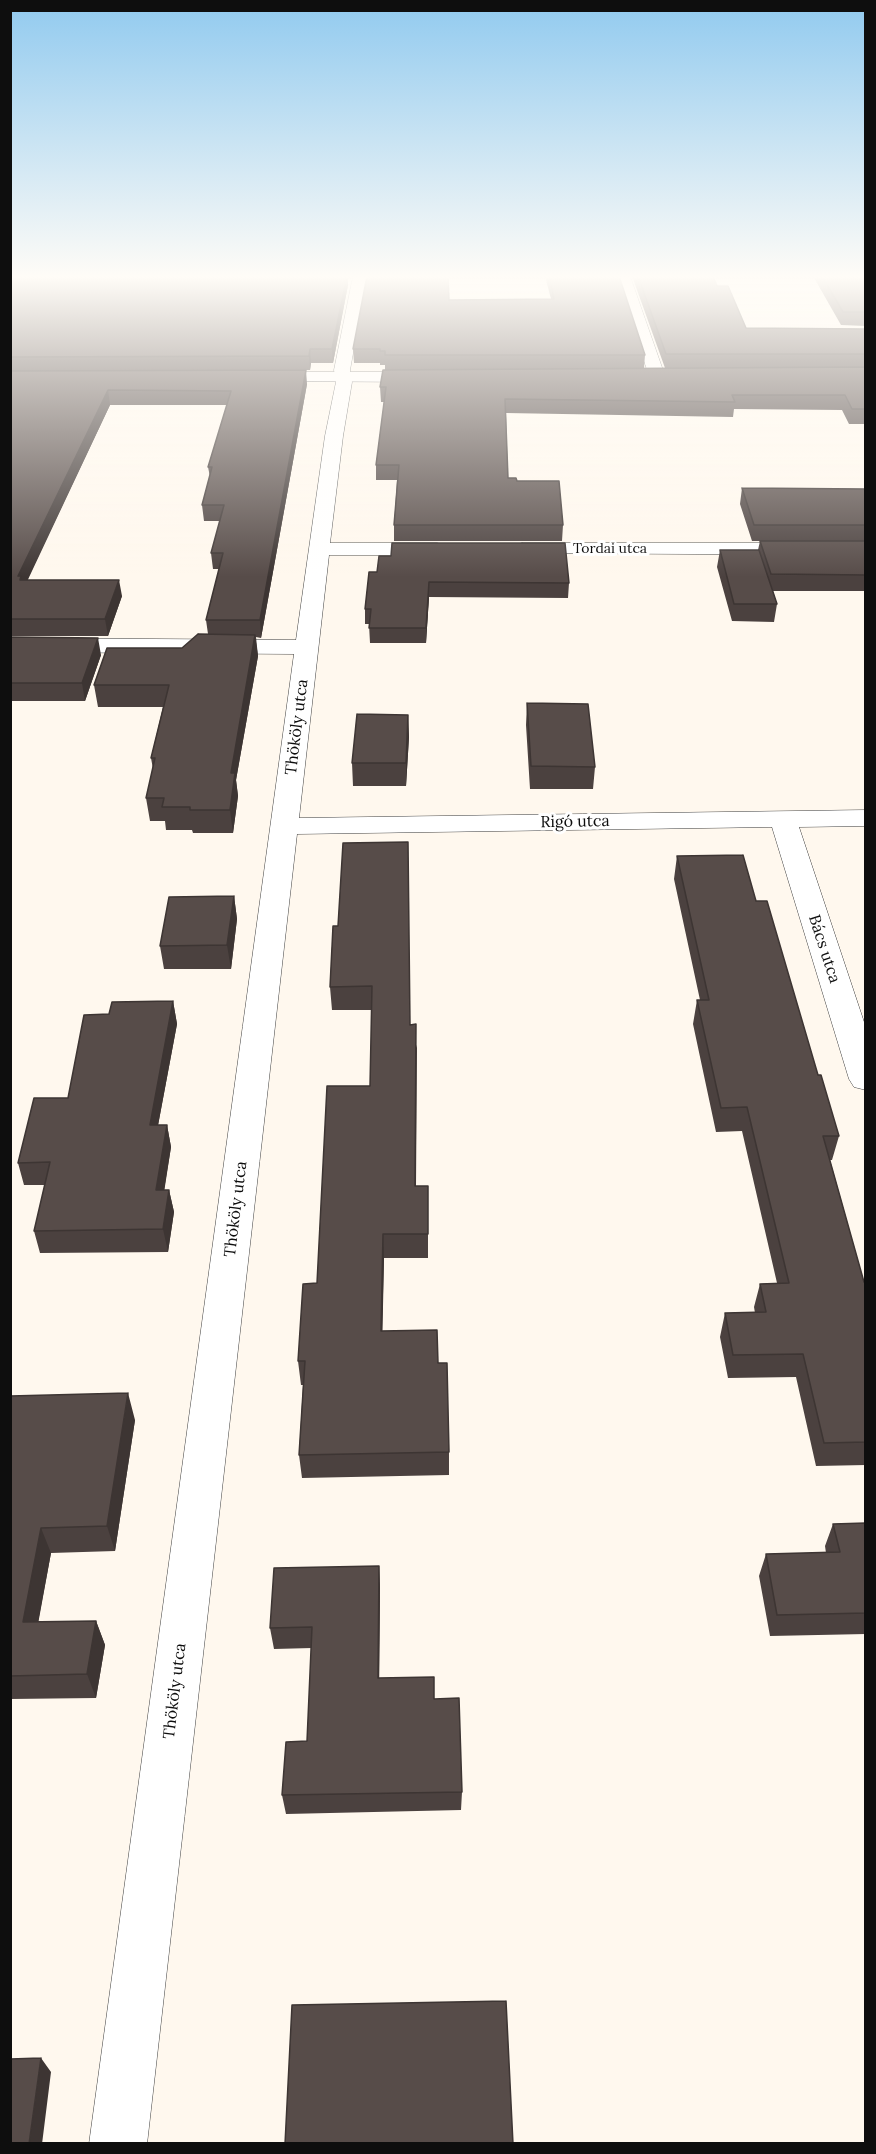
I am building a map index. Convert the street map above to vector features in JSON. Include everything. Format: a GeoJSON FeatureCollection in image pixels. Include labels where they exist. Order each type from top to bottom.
{"type":"FeatureCollection","features":[{"type":"Feature","properties":{"kind":"street"},"geometry":{"type":"LineString","coordinates":[[248,377],[448,377]]}},
{"type":"Feature","properties":{"kind":"street","name":"Thököly utca"},"geometry":{"type":"LineString","coordinates":[[118,2144],[319,549],[343,377]]}},
{"type":"Feature","properties":{"kind":"street"},"geometry":{"type":"LineString","coordinates":[[319,549],[462,549]]}},
{"type":"Feature","properties":{"kind":"street","name":"Tordai utca"},"geometry":{"type":"LineString","coordinates":[[497,549],[866,549]]}},
{"type":"Feature","properties":{"kind":"street"},"geometry":{"type":"LineString","coordinates":[[10,645],[307,647]]}},
{"type":"Feature","properties":{"kind":"street","name":"Rigó utca"},"geometry":{"type":"LineString","coordinates":[[284,826],[866,819]]}},
{"type":"Feature","properties":{"kind":"street","name":"Bács utca"},"geometry":{"type":"LineString","coordinates":[[783,820],[866,1079]]}},
{"type":"Feature","properties":{"kind":"building"},"geometry":{"type":"Polygon","coordinates":[[[10,377],[305,377],[260,620],[206,620],[223,553],[211,553],[224,505],[202,505],[212,467],[208,467],[231,391],[108,390],[18,576],[21,576],[20,580],[119,580],[105,619],[10,619],[10,377]]]}},
{"type":"Feature","properties":{"kind":"building"},"geometry":{"type":"Polygon","coordinates":[[[382,377],[866,377],[866,409],[852,409],[845,395],[732,395],[735,402],[505,399],[508,478],[516,478],[517,481],[559,481],[563,525],[394,525],[399,465],[376,465],[386,387],[380,387],[382,377]]]}},
{"type":"Feature","properties":{"kind":"building"},"geometry":{"type":"Polygon","coordinates":[[[742,488],[866,489],[866,525],[754,525],[742,488]]]}},
{"type":"Feature","properties":{"kind":"building"},"geometry":{"type":"Polygon","coordinates":[[[760,541],[866,541],[866,575],[771,574],[760,541]]]}},
{"type":"Feature","properties":{"kind":"building"},"geometry":{"type":"Polygon","coordinates":[[[392,543],[565,543],[569,583],[429,582],[426,628],[369,628],[371,609],[365,609],[369,572],[377,572],[379,556],[391,556],[392,543]]]}},
{"type":"Feature","properties":{"kind":"building"},"geometry":{"type":"Polygon","coordinates":[[[720,550],[759,550],[777,604],[734,604],[720,550]]]}},
{"type":"Feature","properties":{"kind":"building"},"geometry":{"type":"Polygon","coordinates":[[[198,634],[255,635],[231,773],[235,773],[230,810],[162,807],[164,798],[146,798],[155,758],[151,758],[169,685],[94,685],[107,648],[182,648],[198,634]]]}},
{"type":"Feature","properties":{"kind":"building"},"geometry":{"type":"Polygon","coordinates":[[[10,637],[98,638],[82,683],[10,683],[10,637]]]}},
{"type":"Feature","properties":{"kind":"building"},"geometry":{"type":"Polygon","coordinates":[[[527,703],[588,704],[595,767],[531,766],[527,703]]]}},
{"type":"Feature","properties":{"kind":"building"},"geometry":{"type":"Polygon","coordinates":[[[357,714],[408,715],[406,763],[352,763],[357,714]]]}},
{"type":"Feature","properties":{"kind":"building"},"geometry":{"type":"Polygon","coordinates":[[[408,842],[410,1025],[416,1024],[415,1186],[428,1186],[428,1234],[383,1234],[381,1331],[437,1330],[438,1363],[447,1363],[449,1452],[299,1455],[305,1361],[298,1361],[303,1284],[317,1283],[327,1086],[370,1086],[372,986],[330,987],[333,926],[338,926],[343,843],[408,842]]]}},
{"type":"Feature","properties":{"kind":"building"},"geometry":{"type":"Polygon","coordinates":[[[743,855],[756,901],[767,901],[818,1075],[821,1075],[839,1136],[823,1136],[864,1282],[866,1282],[866,1442],[824,1443],[803,1354],[733,1355],[725,1313],[766,1312],[760,1284],[789,1283],[747,1107],[721,1108],[697,1000],[709,1000],[677,856],[743,855]]]}},
{"type":"Feature","properties":{"kind":"building"},"geometry":{"type":"Polygon","coordinates":[[[234,896],[227,945],[160,946],[169,897],[234,896]]]}},
{"type":"Feature","properties":{"kind":"building"},"geometry":{"type":"Polygon","coordinates":[[[173,1001],[150,1125],[167,1125],[156,1190],[169,1190],[163,1229],[34,1231],[50,1162],[18,1163],[34,1098],[68,1098],[84,1015],[109,1014],[112,1002],[173,1001]]]}},
{"type":"Feature","properties":{"kind":"building"},"geometry":{"type":"Polygon","coordinates":[[[128,1393],[107,1526],[41,1528],[23,1622],[96,1621],[87,1674],[10,1676],[10,1396],[128,1393]]]}},
{"type":"Feature","properties":{"kind":"building"},"geometry":{"type":"Polygon","coordinates":[[[866,1523],[866,1613],[777,1615],[766,1554],[840,1552],[833,1524],[866,1523]]]}},
{"type":"Feature","properties":{"kind":"building"},"geometry":{"type":"Polygon","coordinates":[[[379,1566],[378,1678],[434,1677],[434,1699],[459,1698],[462,1792],[282,1795],[286,1742],[307,1741],[312,1627],[270,1628],[274,1568],[379,1566]]]}},
{"type":"Feature","properties":{"kind":"building"},"geometry":{"type":"Polygon","coordinates":[[[506,2001],[513,2144],[285,2144],[292,2005],[506,2001]]]}},
{"type":"Feature","properties":{"kind":"building"},"geometry":{"type":"Polygon","coordinates":[[[41,2058],[29,2144],[10,2144],[10,2059],[41,2058]]]}}]}
